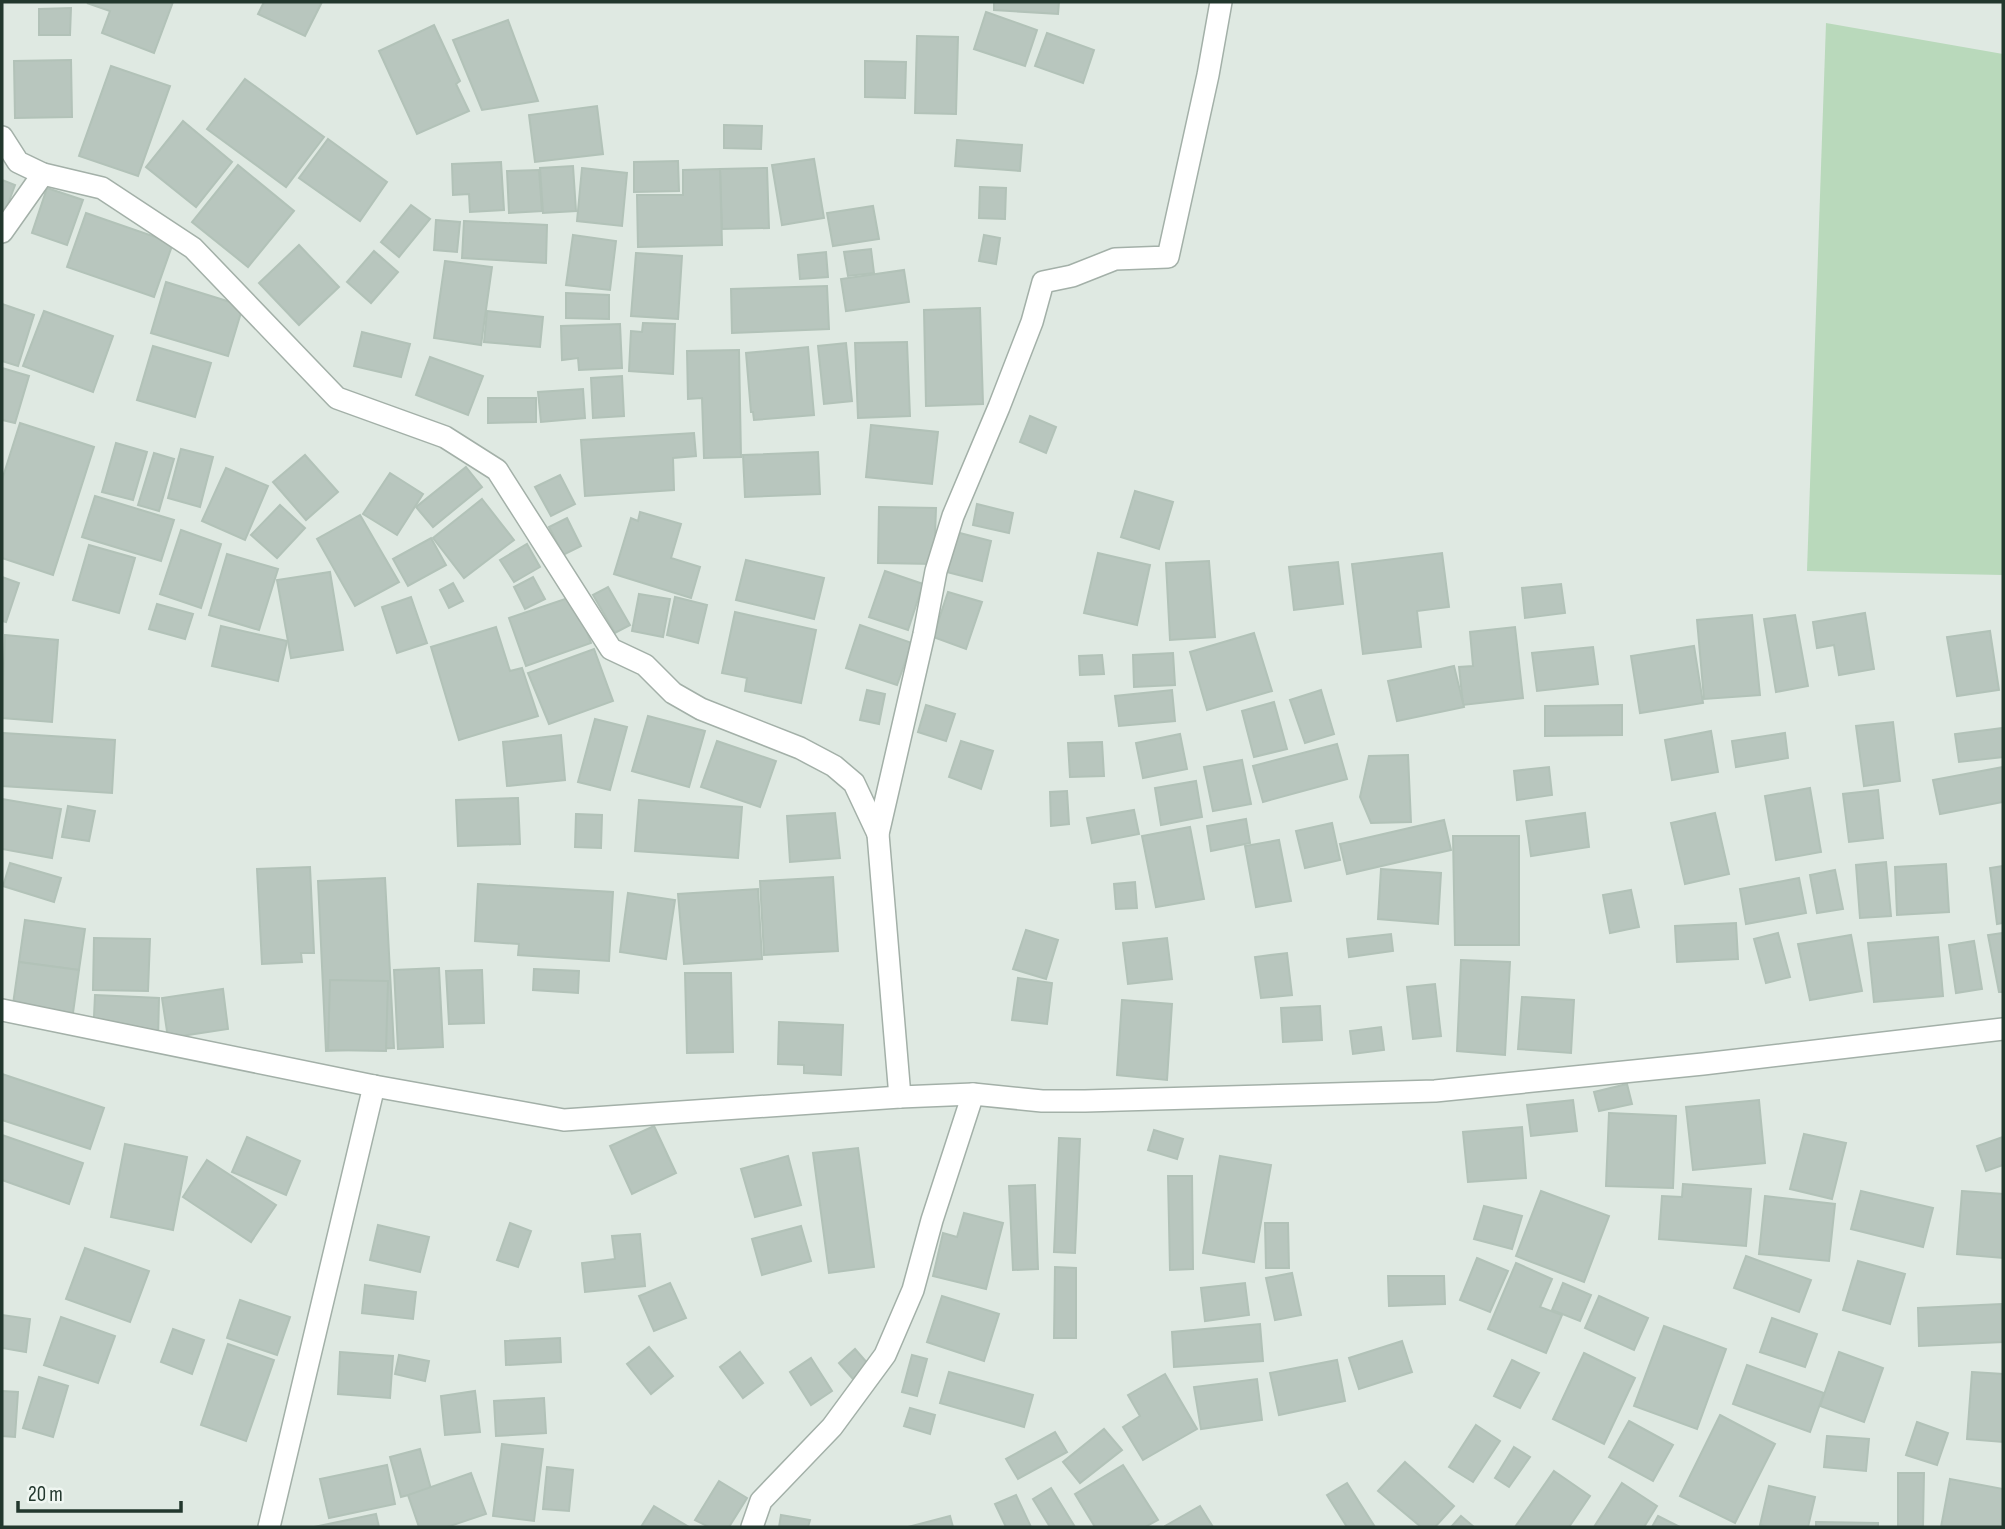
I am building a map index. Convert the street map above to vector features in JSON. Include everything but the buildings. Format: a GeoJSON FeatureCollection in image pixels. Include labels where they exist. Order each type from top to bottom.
{"type":"FeatureCollection","features":[{"type":"Feature","properties":{"kind":"street"},"geometry":{"type":"LineString","coordinates":[[901,1097],[878,834],[936,571],[953,516],[1032,322],[1043,282],[1072,276],[1115,259],[1168,257],[1208,75],[1221,2]]}},
{"type":"Feature","properties":{"kind":"street"},"geometry":{"type":"LineString","coordinates":[[2,137],[18,162],[43,174],[102,188],[193,248],[337,398],[445,437],[497,470],[611,649],[645,665],[673,693],[701,709],[800,748],[834,766],[854,783],[878,834]]}},
{"type":"Feature","properties":{"kind":"street"},"geometry":{"type":"LineString","coordinates":[[2,232],[43,174]]}},
{"type":"Feature","properties":{"kind":"street"},"geometry":{"type":"LineString","coordinates":[[2,1010],[374,1086],[564,1120],[973,1094],[1042,1101],[1085,1101],[1435,1091],[2003,1029]]}},
{"type":"Feature","properties":{"kind":"street"},"geometry":{"type":"LineString","coordinates":[[269,1527],[374,1086]]}},
{"type":"Feature","properties":{"kind":"street"},"geometry":{"type":"LineString","coordinates":[[752,1527],[761,1501],[832,1427],[884,1355],[912,1290],[973,1094]]}},
{"type":"Feature","properties":{"kind":"green space"},"geometry":{"type":"Polygon","coordinates":[[[1826,23],[2003,54],[2003,575],[1807,571],[1826,23]]]}}]}
